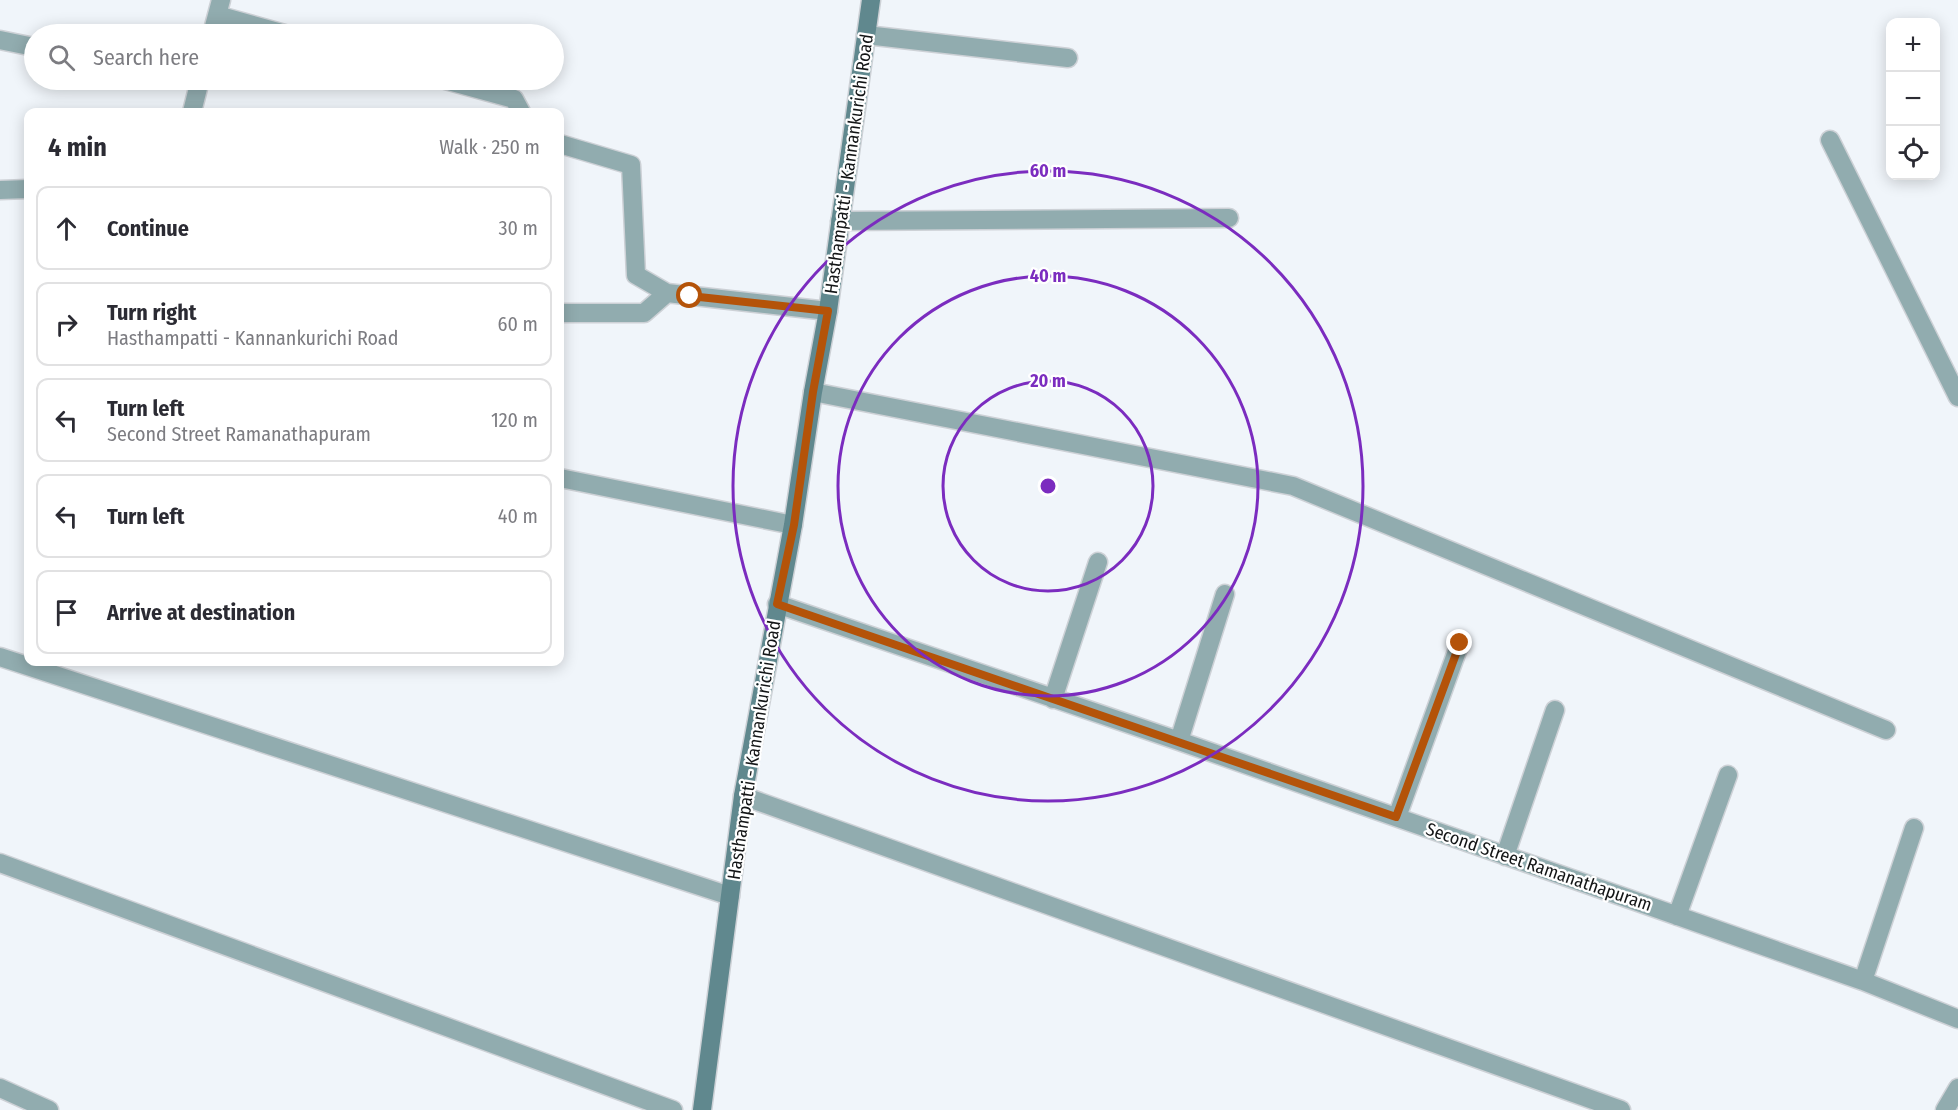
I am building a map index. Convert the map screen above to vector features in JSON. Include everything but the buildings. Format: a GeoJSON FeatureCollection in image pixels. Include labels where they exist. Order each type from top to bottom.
{"type":"FeatureCollection","features":[{"type":"Feature","properties":{"kind":"main road","name":"Hasthampatti - Kannankurichi Road"},"geometry":{"type":"LineString","coordinates":[[702,1110],[743,796],[777,604],[794,525],[813,392],[828,311],[872,0]]}},
{"type":"Feature","properties":{"kind":"street"},"geometry":{"type":"LineString","coordinates":[[215,24],[219,8],[260,24]]}},
{"type":"Feature","properties":{"kind":"street"},"geometry":{"type":"LineString","coordinates":[[866,35],[1068,58]]}},
{"type":"Feature","properties":{"kind":"street"},"geometry":{"type":"LineString","coordinates":[[0,40],[24,45]]}},
{"type":"Feature","properties":{"kind":"street"},"geometry":{"type":"LineString","coordinates":[[193,108],[198,90]]}},
{"type":"Feature","properties":{"kind":"street"},"geometry":{"type":"LineString","coordinates":[[481,90],[514,99],[519,108]]}},
{"type":"Feature","properties":{"kind":"street"},"geometry":{"type":"LineString","coordinates":[[1830,140],[1958,397]]}},
{"type":"Feature","properties":{"kind":"street"},"geometry":{"type":"LineString","coordinates":[[564,145],[631,165],[636,274],[667,293],[828,311]]}},
{"type":"Feature","properties":{"kind":"street"},"geometry":{"type":"LineString","coordinates":[[0,190],[24,189]]}},
{"type":"Feature","properties":{"kind":"street"},"geometry":{"type":"LineString","coordinates":[[840,221],[1229,218]]}},
{"type":"Feature","properties":{"kind":"street"},"geometry":{"type":"LineString","coordinates":[[564,313],[644,313],[667,293]]}},
{"type":"Feature","properties":{"kind":"street"},"geometry":{"type":"LineString","coordinates":[[813,392],[1293,486],[1886,730]]}},
{"type":"Feature","properties":{"kind":"street"},"geometry":{"type":"LineString","coordinates":[[564,479],[794,525]]}},
{"type":"Feature","properties":{"kind":"street"},"geometry":{"type":"LineString","coordinates":[[1053,699],[1098,562]]}},
{"type":"Feature","properties":{"kind":"street"},"geometry":{"type":"LineString","coordinates":[[1179,741],[1225,594]]}},
{"type":"Feature","properties":{"kind":"street","name":"Second Street Ramanathapuram"},"geometry":{"type":"LineString","coordinates":[[777,604],[1179,741],[1863,981],[1958,1019]]}},
{"type":"Feature","properties":{"kind":"street"},"geometry":{"type":"LineString","coordinates":[[1396,817],[1460,643]]}},
{"type":"Feature","properties":{"kind":"street"},"geometry":{"type":"LineString","coordinates":[[0,657],[24,665]]}},
{"type":"Feature","properties":{"kind":"street"},"geometry":{"type":"LineString","coordinates":[[27,666],[730,896]]}},
{"type":"Feature","properties":{"kind":"street"},"geometry":{"type":"LineString","coordinates":[[1505,856],[1555,710]]}},
{"type":"Feature","properties":{"kind":"street"},"geometry":{"type":"LineString","coordinates":[[1677,916],[1728,775]]}},
{"type":"Feature","properties":{"kind":"street"},"geometry":{"type":"LineString","coordinates":[[743,796],[1621,1110]]}},
{"type":"Feature","properties":{"kind":"street"},"geometry":{"type":"LineString","coordinates":[[1863,981],[1914,828]]}},
{"type":"Feature","properties":{"kind":"street"},"geometry":{"type":"LineString","coordinates":[[0,863],[673,1110]]}},
{"type":"Feature","properties":{"kind":"street"},"geometry":{"type":"LineString","coordinates":[[1945,1110],[1958,1088]]}},
{"type":"Feature","properties":{"kind":"street"},"geometry":{"type":"LineString","coordinates":[[0,1089],[49,1110]]}},
{"type":"Feature","properties":{"kind":"route"},"geometry":{"type":"LineString","coordinates":[[690,296],[828,311],[813,392],[794,525],[777,604],[1396,817],[1460,643]]}}]}
